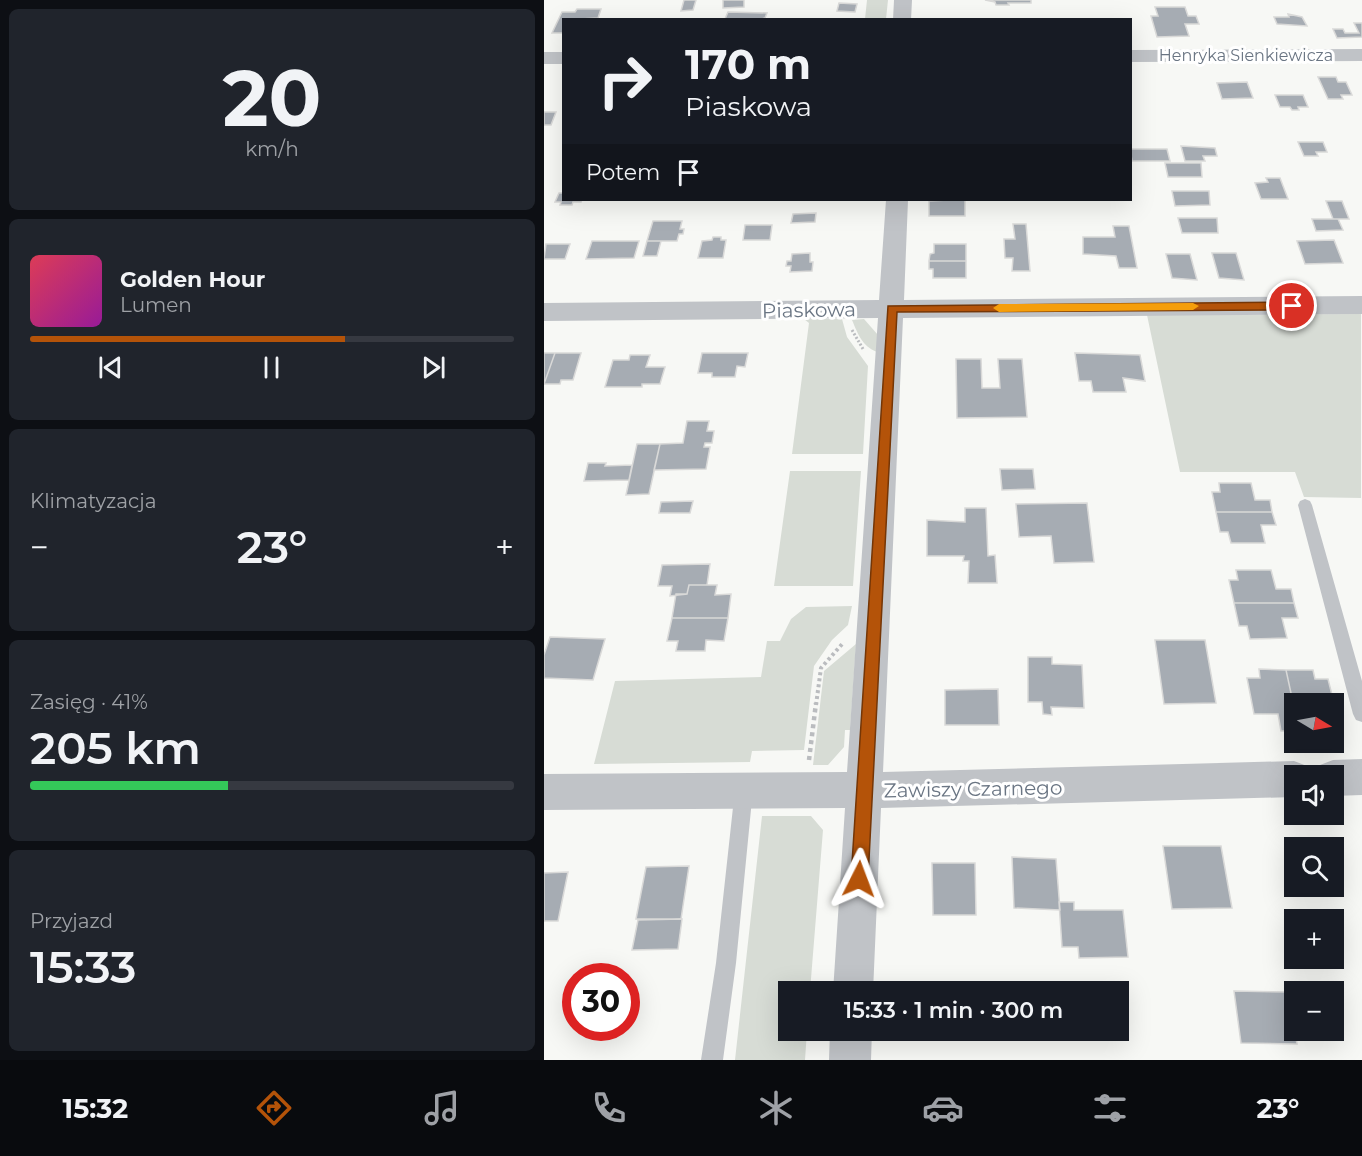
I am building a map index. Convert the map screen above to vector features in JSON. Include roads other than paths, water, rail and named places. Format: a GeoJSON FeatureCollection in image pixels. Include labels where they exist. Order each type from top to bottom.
{"type":"FeatureCollection","features":[{"type":"Feature","properties":{"kind":"street"},"geometry":{"type":"LineString","coordinates":[[902,18],[903,0]]}},
{"type":"Feature","properties":{"kind":"street","name":"Henryka Sienkiewicza"},"geometry":{"type":"LineString","coordinates":[[1132,56],[1362,55]]}},
{"type":"Feature","properties":{"kind":"street"},"geometry":{"type":"LineString","coordinates":[[544,58],[562,58]]}},
{"type":"Feature","properties":{"kind":"street"},"geometry":{"type":"LineString","coordinates":[[854,981],[897,201]]}},
{"type":"Feature","properties":{"kind":"street","name":"Piaskowa"},"geometry":{"type":"LineString","coordinates":[[544,312],[1362,305]]}},
{"type":"Feature","properties":{"kind":"street"},"geometry":{"type":"LineString","coordinates":[[1344,778],[1362,777]]}},
{"type":"Feature","properties":{"kind":"street","name":"Zawiszy Czarnego"},"geometry":{"type":"LineString","coordinates":[[544,792],[744,789],[918,791],[1284,779]]}},
{"type":"Feature","properties":{"kind":"street"},"geometry":{"type":"LineString","coordinates":[[850,1060],[851,1041]]}},
{"type":"Feature","properties":{"kind":"lane"},"geometry":{"type":"LineString","coordinates":[[1305,505],[1362,714]]}},
{"type":"Feature","properties":{"kind":"lane"},"geometry":{"type":"LineString","coordinates":[[712,1060],[726,963],[744,789]]}}]}
